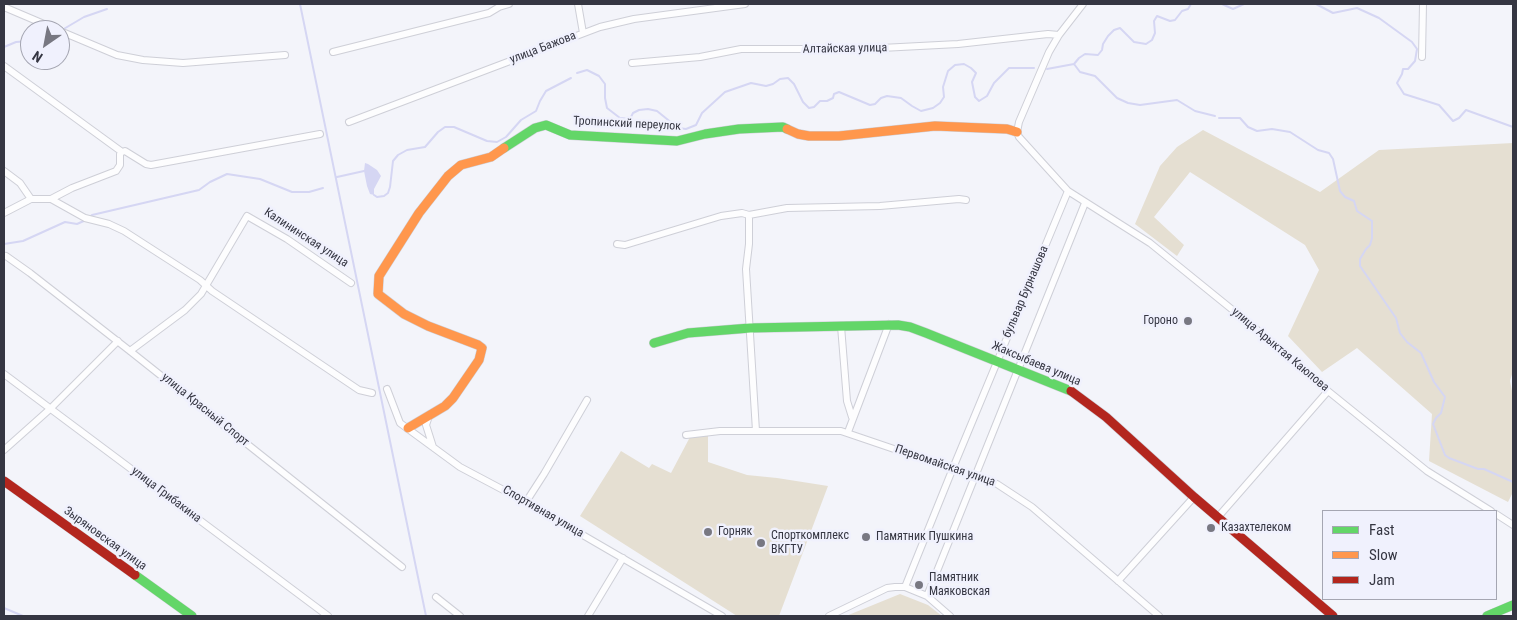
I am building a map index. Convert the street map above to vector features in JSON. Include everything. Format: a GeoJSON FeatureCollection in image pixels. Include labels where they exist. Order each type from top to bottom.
{"type":"FeatureCollection","features":[{"type":"Feature","properties":{"kind":"street"},"geometry":{"type":"LineString","coordinates":[[333,52],[488,13],[509,4]]}},
{"type":"Feature","properties":{"kind":"street"},"geometry":{"type":"LineString","coordinates":[[578,4],[583,33]]}},
{"type":"Feature","properties":{"kind":"street","name":"улица Бажова"},"geometry":{"type":"LineString","coordinates":[[349,122],[600,26],[634,19],[745,4]]}},
{"type":"Feature","properties":{"kind":"street"},"geometry":{"type":"LineString","coordinates":[[1017,132],[1019,122],[1042,67],[1059,35],[1083,4]]}},
{"type":"Feature","properties":{"kind":"street"},"geometry":{"type":"LineString","coordinates":[[1422,57],[1423,4]]}},
{"type":"Feature","properties":{"kind":"street"},"geometry":{"type":"LineString","coordinates":[[4,7],[35,20]]}},
{"type":"Feature","properties":{"kind":"street","name":"Алтайская улица"},"geometry":{"type":"LineString","coordinates":[[632,63],[700,57],[741,49],[862,49],[958,44],[1048,34],[1059,35]]}},
{"type":"Feature","properties":{"kind":"street"},"geometry":{"type":"LineString","coordinates":[[70,35],[117,55],[143,60],[183,63],[286,55]]}},
{"type":"Feature","properties":{"kind":"street"},"geometry":{"type":"LineString","coordinates":[[4,66],[122,152],[125,151],[151,166],[320,134]]}},
{"type":"Feature","properties":{"kind":"street","name":"Тропинский переулок"},"geometry":{"type":"LineString","coordinates":[[430,415],[445,406],[453,398],[478,360],[482,348],[404,314],[378,294],[378,276],[419,213],[448,176],[468,161],[490,157],[542,125],[551,126],[562,133],[570,135],[678,141],[690,140],[705,134],[772,127],[783,127],[798,134],[809,136],[839,136],[935,126],[1007,129],[1017,132]]}},
{"type":"Feature","properties":{"kind":"street","name":"улица Арыктая Каюпова"},"geometry":{"type":"LineString","coordinates":[[1017,132],[1019,138],[1068,191],[1150,243],[1427,472],[1489,510]]}},
{"type":"Feature","properties":{"kind":"street"},"geometry":{"type":"LineString","coordinates":[[4,213],[31,199],[51,199],[72,188],[116,171],[120,165],[120,154],[122,152]]}},
{"type":"Feature","properties":{"kind":"street"},"geometry":{"type":"LineString","coordinates":[[4,171],[20,183],[31,199]]}},
{"type":"Feature","properties":{"kind":"street","name":"бульвар Бурнашова"},"geometry":{"type":"LineString","coordinates":[[906,588],[953,468],[1068,191]]}},
{"type":"Feature","properties":{"kind":"street"},"geometry":{"type":"LineString","coordinates":[[51,199],[87,219],[110,224],[124,231],[200,280],[206,286],[359,390],[372,393]]}},
{"type":"Feature","properties":{"kind":"street"},"geometry":{"type":"LineString","coordinates":[[617,244],[625,245],[721,216],[742,213],[749,215],[787,208],[880,206],[958,199],[966,200]]}},
{"type":"Feature","properties":{"kind":"street","name":"бульвар Бурнашова"},"geometry":{"type":"LineString","coordinates":[[926,596],[1085,203]]}},
{"type":"Feature","properties":{"kind":"street"},"geometry":{"type":"LineString","coordinates":[[749,215],[749,244],[746,269],[756,431]]}},
{"type":"Feature","properties":{"kind":"street","name":"Калининская улица"},"geometry":{"type":"LineString","coordinates":[[206,286],[247,216],[287,239],[351,283]]}},
{"type":"Feature","properties":{"kind":"street","name":"улица Красный Спорт"},"geometry":{"type":"LineString","coordinates":[[6,256],[118,341],[402,567]]}},
{"type":"Feature","properties":{"kind":"street"},"geometry":{"type":"LineString","coordinates":[[130,351],[185,310],[201,294],[206,286]]}},
{"type":"Feature","properties":{"kind":"street"},"geometry":{"type":"LineString","coordinates":[[848,432],[852,417],[889,324]]}},
{"type":"Feature","properties":{"kind":"street","name":"Жаксыбаева улица"},"geometry":{"type":"LineString","coordinates":[[654,343],[688,332],[750,328],[889,324],[916,329],[1018,369],[1078,395],[1106,417],[1194,497],[1333,616]]}},
{"type":"Feature","properties":{"kind":"street"},"geometry":{"type":"LineString","coordinates":[[841,326],[847,401],[852,417]]}},
{"type":"Feature","properties":{"kind":"street"},"geometry":{"type":"LineString","coordinates":[[4,450],[50,409],[118,341]]}},
{"type":"Feature","properties":{"kind":"street","name":"улица Грибакина"},"geometry":{"type":"LineString","coordinates":[[4,374],[328,616]]}},
{"type":"Feature","properties":{"kind":"street","name":"Спортивная улица"},"geometry":{"type":"LineString","coordinates":[[387,389],[397,420],[416,436],[469,473],[526,502],[722,616]]}},
{"type":"Feature","properties":{"kind":"street"},"geometry":{"type":"LineString","coordinates":[[1218,517],[1328,390]]}},
{"type":"Feature","properties":{"kind":"street"},"geometry":{"type":"LineString","coordinates":[[526,502],[587,400]]}},
{"type":"Feature","properties":{"kind":"street"},"geometry":{"type":"LineString","coordinates":[[408,428],[430,415]]}},
{"type":"Feature","properties":{"kind":"street"},"geometry":{"type":"LineString","coordinates":[[430,415],[426,425],[433,447]]}},
{"type":"Feature","properties":{"kind":"street","name":"Первомайская улица"},"geometry":{"type":"LineString","coordinates":[[686,435],[720,431],[848,432],[976,476],[1007,489],[1032,507],[1159,616]]}},
{"type":"Feature","properties":{"kind":"street","name":"Зыряновская улица"},"geometry":{"type":"LineString","coordinates":[[4,481],[192,616]]}},
{"type":"Feature","properties":{"kind":"street"},"geometry":{"type":"LineString","coordinates":[[1118,581],[1194,497]]}},
{"type":"Feature","properties":{"kind":"street"},"geometry":{"type":"LineString","coordinates":[[1497,515],[1513,525]]}},
{"type":"Feature","properties":{"kind":"street"},"geometry":{"type":"LineString","coordinates":[[588,616],[623,558]]}},
{"type":"Feature","properties":{"kind":"street"},"geometry":{"type":"LineString","coordinates":[[829,616],[888,588],[895,587],[906,588],[926,596],[950,616]]}},
{"type":"Feature","properties":{"kind":"street"},"geometry":{"type":"LineString","coordinates":[[436,596],[460,616]]}},
{"type":"Feature","properties":{"kind":"street"},"geometry":{"type":"LineString","coordinates":[[1487,616],[1513,605]]}},
{"type":"Feature","properties":{"kind":"shaded area"},"geometry":{"type":"Polygon","coordinates":[[[1203,130],[1320,192],[1379,150],[1513,143],[1513,371],[1510,381],[1513,396],[1513,492],[1508,502],[1429,461],[1432,414],[1357,348],[1322,372],[1288,336],[1319,270],[1305,245],[1190,172],[1154,217],[1184,245],[1177,256],[1135,224],[1160,166],[1177,147],[1203,130]]]}},
{"type":"Feature","properties":{"kind":"shaded area","name":"Горняк"},"geometry":{"type":"Polygon","coordinates":[[[708,435],[708,462],[747,475],[828,486],[779,616],[737,616],[580,516],[621,451],[649,468],[652,464],[671,473],[690,437],[708,435]]]}},
{"type":"Feature","properties":{"kind":"shaded area"},"geometry":{"type":"Polygon","coordinates":[[[900,594],[928,605],[942,616],[846,616],[900,594]]]}},
{"type":"Feature","properties":{"kind":"water"},"geometry":{"type":"Polygon","coordinates":[[[365,163],[377,170],[381,176],[374,189],[374,195],[370,194],[367,186],[364,171],[365,163]]]}},
{"type":"Feature","properties":{"kind":"waterway"},"geometry":{"type":"LineString","coordinates":[[300,4],[426,616]]}},
{"type":"Feature","properties":{"kind":"waterway"},"geometry":{"type":"LineString","coordinates":[[1047,69],[1074,64],[1085,54],[1098,55],[1108,36],[1114,30],[1120,28],[1134,42],[1146,44],[1152,40],[1155,33],[1154,21],[1157,16],[1170,21],[1175,20],[1191,4]]}},
{"type":"Feature","properties":{"kind":"waterway"},"geometry":{"type":"LineString","coordinates":[[1222,4],[1233,9],[1244,4]]}},
{"type":"Feature","properties":{"kind":"waterway"},"geometry":{"type":"LineString","coordinates":[[1316,4],[1333,13],[1357,8],[1379,18],[1412,42],[1417,49],[1415,61],[1408,69],[1403,69],[1397,83],[1404,94],[1439,105],[1453,121],[1459,118],[1466,110],[1513,127]]}},
{"type":"Feature","properties":{"kind":"waterway"},"geometry":{"type":"LineString","coordinates":[[70,25],[84,17],[107,9]]}},
{"type":"Feature","properties":{"kind":"waterway"},"geometry":{"type":"LineString","coordinates":[[4,47],[20,42]]}},
{"type":"Feature","properties":{"kind":"waterway"},"geometry":{"type":"LineString","coordinates":[[577,73],[587,70],[599,76],[605,84],[607,108],[620,118],[630,119],[633,113],[648,109],[657,111],[678,128],[686,129],[696,125],[702,113],[725,92],[751,83],[766,86],[780,79],[788,78],[809,108],[814,107],[820,101],[827,101],[833,98],[834,94],[839,92],[870,105],[887,96],[901,98],[921,111],[933,108],[940,103],[944,97],[943,87],[948,71],[955,65],[964,64],[976,73],[972,82],[975,97],[979,101],[987,96],[994,83],[1009,68],[1034,68]]}},
{"type":"Feature","properties":{"kind":"waterway"},"geometry":{"type":"LineString","coordinates":[[1074,64],[1080,72],[1095,76],[1117,98],[1128,103],[1140,105],[1177,100],[1195,111],[1215,116]]}},
{"type":"Feature","properties":{"kind":"waterway"},"geometry":{"type":"LineString","coordinates":[[374,195],[377,197],[388,193],[393,161],[398,155],[407,150],[425,147],[445,127],[454,127],[487,141],[497,142],[506,137],[521,120],[536,111],[546,91],[571,78]]}},
{"type":"Feature","properties":{"kind":"waterway"},"geometry":{"type":"LineString","coordinates":[[1219,118],[1240,118],[1248,127],[1257,131],[1272,129],[1290,132],[1318,150],[1329,153],[1333,159],[1340,191],[1345,197],[1354,201],[1357,211],[1372,221],[1372,238],[1370,245],[1360,259],[1360,266],[1396,318],[1400,333],[1407,342],[1421,353],[1434,382],[1445,397],[1441,413],[1433,424],[1445,455],[1513,482]]}},
{"type":"Feature","properties":{"kind":"waterway"},"geometry":{"type":"LineString","coordinates":[[337,177],[364,171]]}},
{"type":"Feature","properties":{"kind":"waterway"},"geometry":{"type":"LineString","coordinates":[[90,217],[199,190],[227,174],[260,179],[292,192],[309,192],[323,188]]}},
{"type":"Feature","properties":{"kind":"waterway"},"geometry":{"type":"LineString","coordinates":[[4,244],[23,241],[65,222],[77,224],[86,220]]}},
{"type":"Feature","properties":{"kind":"waterway"},"geometry":{"type":"LineString","coordinates":[[4,608],[23,616]]}},
{"type":"Feature","properties":{"kind":"traffic: fast"},"geometry":{"type":"LineString","coordinates":[[504,148],[535,128],[546,125],[570,135],[677,141],[705,134],[739,129],[783,127],[787,129]]}},
{"type":"Feature","properties":{"kind":"traffic: fast"},"geometry":{"type":"LineString","coordinates":[[654,343],[688,333],[750,328],[898,325],[926,333],[1071,391]]}},
{"type":"Feature","properties":{"kind":"traffic: fast"},"geometry":{"type":"LineString","coordinates":[[135,575],[192,616]]}},
{"type":"Feature","properties":{"kind":"traffic: fast"},"geometry":{"type":"LineString","coordinates":[[1487,616],[1513,605]]}},
{"type":"Feature","properties":{"kind":"traffic: slow"},"geometry":{"type":"LineString","coordinates":[[787,129],[809,136],[839,136],[935,126],[1007,129],[1017,132]]}},
{"type":"Feature","properties":{"kind":"traffic: slow"},"geometry":{"type":"LineString","coordinates":[[408,428],[445,406],[453,398],[479,360],[482,348],[404,314],[378,294],[379,276],[419,213],[448,176],[461,165],[491,157],[504,148]]}},
{"type":"Feature","properties":{"kind":"traffic: jam"},"geometry":{"type":"LineString","coordinates":[[1071,391],[1106,417],[1194,497],[1333,616]]}},
{"type":"Feature","properties":{"kind":"traffic: jam"},"geometry":{"type":"LineString","coordinates":[[4,481],[135,575]]}},
{"type":"Feature","properties":{"kind":"place","name":"Гороно"},"geometry":{"type":"Point","coordinates":[1188,321]}},
{"type":"Feature","properties":{"kind":"place","name":"Казахтелеком"},"geometry":{"type":"Point","coordinates":[1211,528]}},
{"type":"Feature","properties":{"kind":"place","name":"Горняк"},"geometry":{"type":"Point","coordinates":[708,532]}},
{"type":"Feature","properties":{"kind":"place","name":"Памятник Пушкина"},"geometry":{"type":"Point","coordinates":[866,537]}},
{"type":"Feature","properties":{"kind":"place","name":"Спорткомплекс ВКГТУ"},"geometry":{"type":"Point","coordinates":[761,543]}},
{"type":"Feature","properties":{"kind":"place","name":"Памятник Маяковская"},"geometry":{"type":"Point","coordinates":[919,585]}}]}
